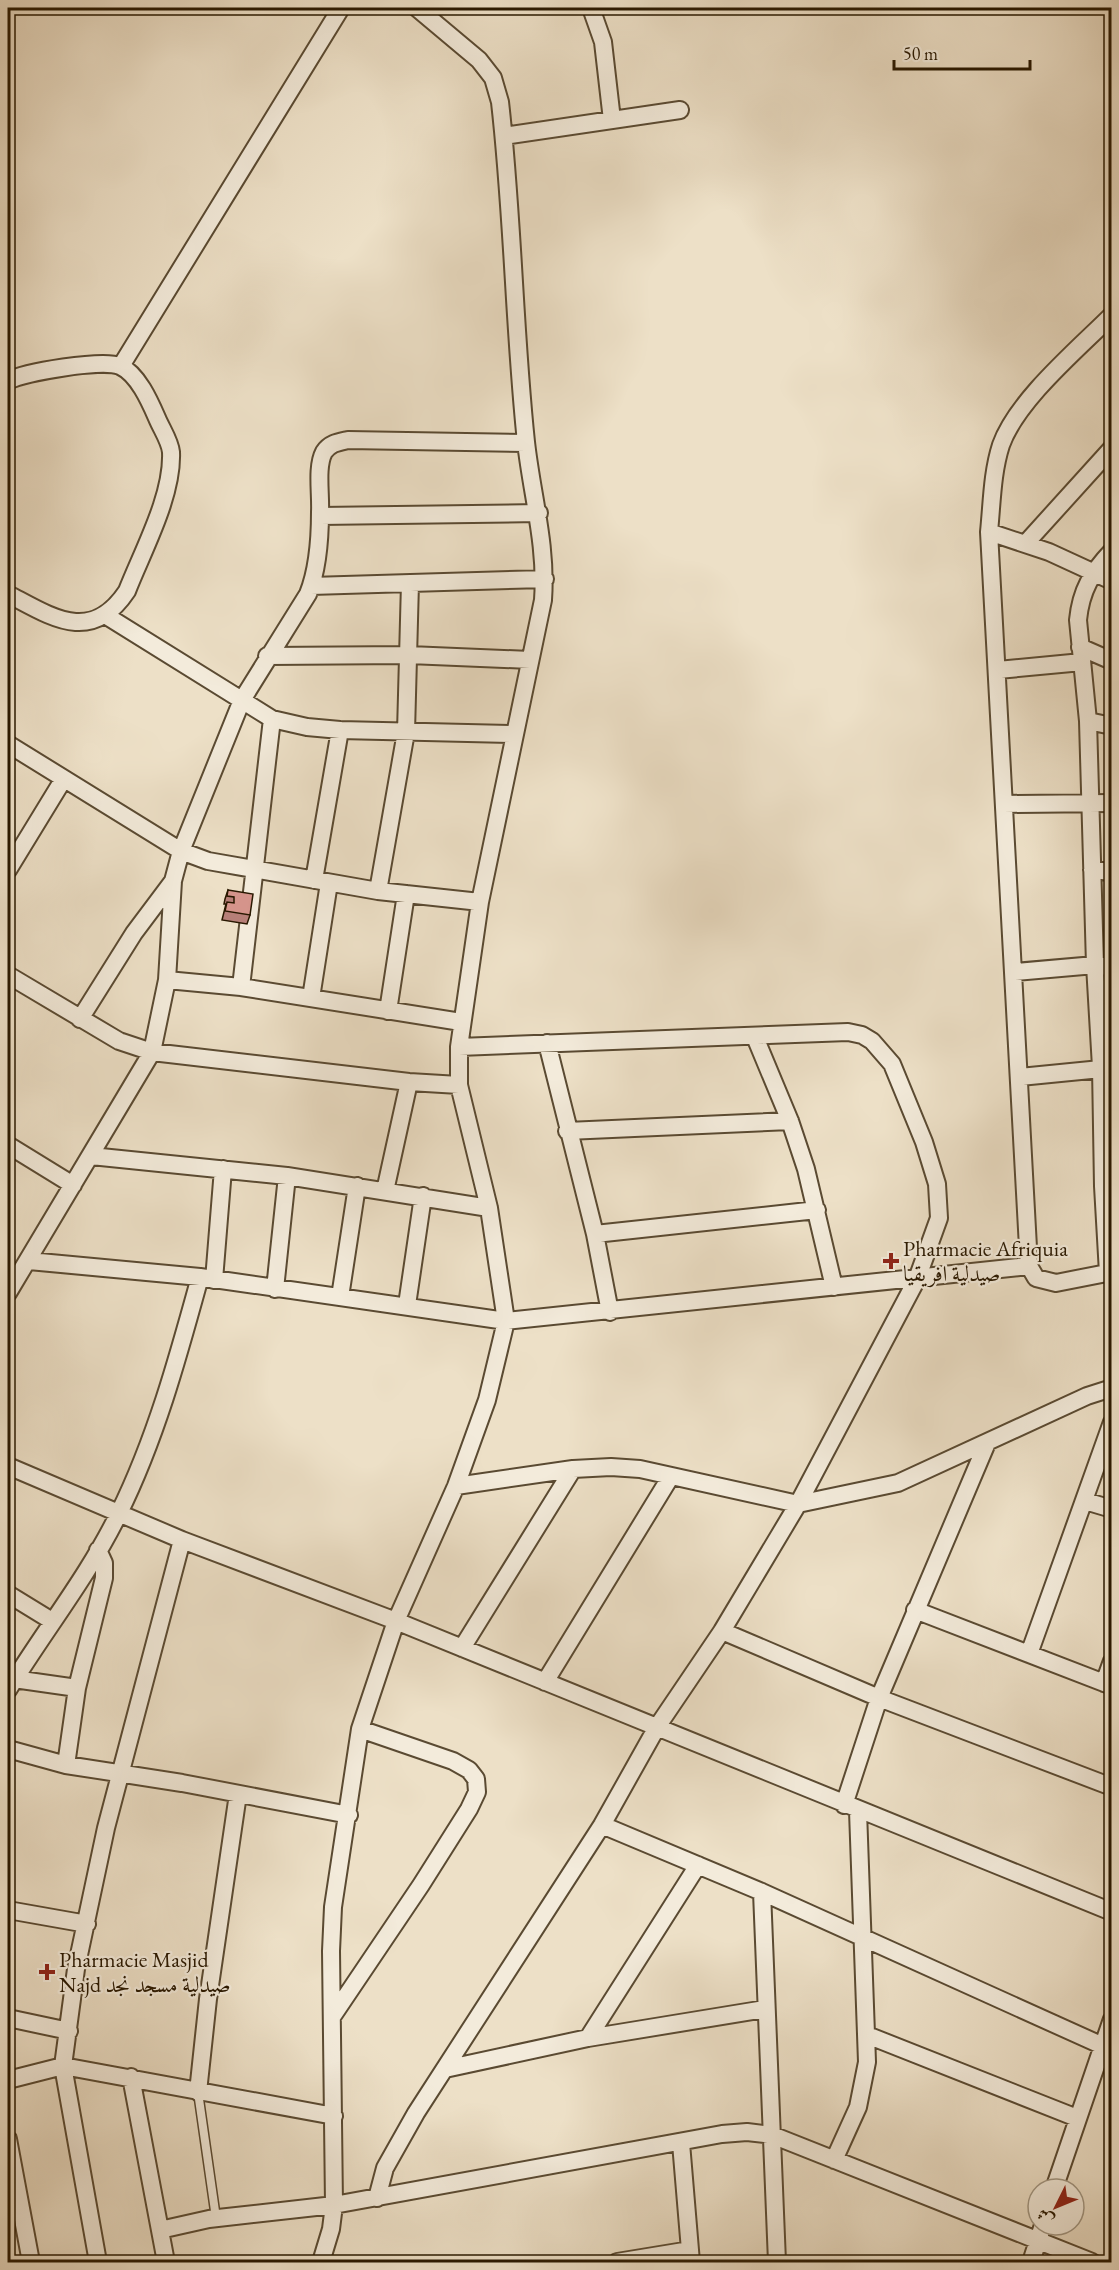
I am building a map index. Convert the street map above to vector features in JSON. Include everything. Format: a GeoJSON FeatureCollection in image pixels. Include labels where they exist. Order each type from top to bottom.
{"type":"FeatureCollection","features":[{"type":"Feature","properties":{"kind":"street"},"geometry":{"type":"LineString","coordinates":[[121,366],[341,8]]}},
{"type":"Feature","properties":{"kind":"street"},"geometry":{"type":"LineString","coordinates":[[321,2262],[331,2229],[334,2205],[331,1951],[333,1907],[349,1815],[360,1730],[396,1621],[456,1486],[488,1400],[506,1321],[489,1208],[459,1085],[459,1047],[480,902],[543,600],[545,579],[544,546],[526,443],[500,102],[493,78],[479,60],[417,8]]}},
{"type":"Feature","properties":{"kind":"street"},"geometry":{"type":"LineString","coordinates":[[591,8],[603,42],[612,120]]}},
{"type":"Feature","properties":{"kind":"street"},"geometry":{"type":"LineString","coordinates":[[504,136],[680,110]]}},
{"type":"Feature","properties":{"kind":"street"},"geometry":{"type":"LineString","coordinates":[[1112,315],[1028,401],[1011,424],[996,461],[989,532],[1015,972],[1029,1266],[1036,1278],[1047,1282],[1069,1281],[1110,1273],[1103,966],[1092,870],[1088,721],[1079,606],[1092,573],[1112,551]]}},
{"type":"Feature","properties":{"kind":"street"},"geometry":{"type":"LineString","coordinates":[[8,381],[20,375],[86,366],[121,366],[148,397],[171,450],[167,489],[127,591],[118,604],[105,615],[89,622],[60,621],[8,594]]}},
{"type":"Feature","properties":{"kind":"street"},"geometry":{"type":"LineString","coordinates":[[8,1293],[152,1052],[167,980],[173,881],[181,851],[242,700],[311,586],[320,516],[321,463],[326,449],[336,442],[526,443]]}},
{"type":"Feature","properties":{"kind":"street"},"geometry":{"type":"LineString","coordinates":[[1026,543],[1112,448]]}},
{"type":"Feature","properties":{"kind":"street"},"geometry":{"type":"LineString","coordinates":[[320,516],[539,513]]}},
{"type":"Feature","properties":{"kind":"street"},"geometry":{"type":"LineString","coordinates":[[989,532],[1026,543],[1112,581]]}},
{"type":"Feature","properties":{"kind":"street"},"geometry":{"type":"LineString","coordinates":[[311,586],[545,579]]}},
{"type":"Feature","properties":{"kind":"street"},"geometry":{"type":"LineString","coordinates":[[378,891],[406,732],[410,583]]}},
{"type":"Feature","properties":{"kind":"street"},"geometry":{"type":"LineString","coordinates":[[105,615],[272,719],[308,727],[340,730],[514,734]]}},
{"type":"Feature","properties":{"kind":"street"},"geometry":{"type":"LineString","coordinates":[[998,670],[1081,654],[1112,661]]}},
{"type":"Feature","properties":{"kind":"street"},"geometry":{"type":"LineString","coordinates":[[267,656],[409,655],[530,660]]}},
{"type":"Feature","properties":{"kind":"street"},"geometry":{"type":"LineString","coordinates":[[241,987],[272,719]]}},
{"type":"Feature","properties":{"kind":"street"},"geometry":{"type":"LineString","coordinates":[[1088,721],[1112,726]]}},
{"type":"Feature","properties":{"kind":"street"},"geometry":{"type":"LineString","coordinates":[[311,998],[321,881],[340,730]]}},
{"type":"Feature","properties":{"kind":"street"},"geometry":{"type":"LineString","coordinates":[[8,744],[181,851],[208,861],[378,891],[480,902]]}},
{"type":"Feature","properties":{"kind":"street"},"geometry":{"type":"LineString","coordinates":[[8,870],[63,780]]}},
{"type":"Feature","properties":{"kind":"street"},"geometry":{"type":"LineString","coordinates":[[1004,804],[1112,803]]}},
{"type":"Feature","properties":{"kind":"street"},"geometry":{"type":"LineString","coordinates":[[1092,870],[1112,872]]}},
{"type":"Feature","properties":{"kind":"street"},"geometry":{"type":"LineString","coordinates":[[80,1019],[134,933],[173,881]]}},
{"type":"Feature","properties":{"kind":"street"},"geometry":{"type":"LineString","coordinates":[[388,1011],[406,894]]}},
{"type":"Feature","properties":{"kind":"street"},"geometry":{"type":"LineString","coordinates":[[1015,972],[1103,966]]}},
{"type":"Feature","properties":{"kind":"street"},"geometry":{"type":"LineString","coordinates":[[8,975],[119,1041],[152,1052],[409,1082],[459,1085]]}},
{"type":"Feature","properties":{"kind":"street"},"geometry":{"type":"LineString","coordinates":[[167,980],[241,987],[461,1022]]}},
{"type":"Feature","properties":{"kind":"street"},"geometry":{"type":"LineString","coordinates":[[377,2198],[385,2168],[397,2145],[602,1825],[657,1727],[722,1631],[798,1504],[917,1279],[939,1218],[937,1184],[924,1142],[892,1064],[872,1041],[855,1033],[459,1047]]}},
{"type":"Feature","properties":{"kind":"street"},"geometry":{"type":"LineString","coordinates":[[755,1037],[790,1121],[817,1210],[834,1287]]}},
{"type":"Feature","properties":{"kind":"street"},"geometry":{"type":"LineString","coordinates":[[547,1043],[567,1131],[595,1234],[610,1312]]}},
{"type":"Feature","properties":{"kind":"street"},"geometry":{"type":"LineString","coordinates":[[1020,1077],[1106,1067]]}},
{"type":"Feature","properties":{"kind":"street"},"geometry":{"type":"LineString","coordinates":[[385,1191],[409,1082]]}},
{"type":"Feature","properties":{"kind":"street"},"geometry":{"type":"LineString","coordinates":[[567,1131],[790,1121]]}},
{"type":"Feature","properties":{"kind":"street"},"geometry":{"type":"LineString","coordinates":[[8,1145],[73,1185]]}},
{"type":"Feature","properties":{"kind":"street"},"geometry":{"type":"LineString","coordinates":[[91,1156],[287,1176],[489,1208]]}},
{"type":"Feature","properties":{"kind":"street"},"geometry":{"type":"LineString","coordinates":[[77,1688],[10,1681],[52,1621],[120,1513],[166,1398],[207,1278],[223,1169]]}},
{"type":"Feature","properties":{"kind":"street"},"geometry":{"type":"LineString","coordinates":[[275,1289],[287,1176]]}},
{"type":"Feature","properties":{"kind":"street"},"geometry":{"type":"LineString","coordinates":[[340,1298],[357,1186]]}},
{"type":"Feature","properties":{"kind":"street"},"geometry":{"type":"LineString","coordinates":[[407,1305],[423,1196]]}},
{"type":"Feature","properties":{"kind":"street"},"geometry":{"type":"LineString","coordinates":[[595,1234],[817,1210]]}},
{"type":"Feature","properties":{"kind":"street"},"geometry":{"type":"LineString","coordinates":[[29,1261],[207,1278],[506,1321],[610,1312],[1029,1266]]}},
{"type":"Feature","properties":{"kind":"street"},"geometry":{"type":"LineString","coordinates":[[456,1486],[573,1469],[640,1469],[798,1504],[898,1483],[1087,1396],[1112,1388]]}},
{"type":"Feature","properties":{"kind":"street"},"geometry":{"type":"LineString","coordinates":[[1029,1654],[1112,1422]]}},
{"type":"Feature","properties":{"kind":"street"},"geometry":{"type":"LineString","coordinates":[[834,2160],[865,2086],[867,2035],[863,1938],[851,1808],[879,1698],[987,1443]]}},
{"type":"Feature","properties":{"kind":"street"},"geometry":{"type":"LineString","coordinates":[[8,1466],[182,1540],[396,1621],[851,1808],[1112,1912]]}},
{"type":"Feature","properties":{"kind":"street"},"geometry":{"type":"LineString","coordinates":[[462,1648],[573,1469]]}},
{"type":"Feature","properties":{"kind":"street"},"geometry":{"type":"LineString","coordinates":[[544,1682],[671,1476]]}},
{"type":"Feature","properties":{"kind":"street"},"geometry":{"type":"LineString","coordinates":[[1085,1501],[1112,1509]]}},
{"type":"Feature","properties":{"kind":"street"},"geometry":{"type":"LineString","coordinates":[[98,2262],[63,2066],[76,1969],[106,1828],[122,1775],[182,1540]]}},
{"type":"Feature","properties":{"kind":"street"},"geometry":{"type":"LineString","coordinates":[[66,1766],[77,1688],[104,1578],[104,1563],[98,1550]]}},
{"type":"Feature","properties":{"kind":"street"},"geometry":{"type":"LineString","coordinates":[[8,1594],[52,1621]]}},
{"type":"Feature","properties":{"kind":"street"},"geometry":{"type":"LineString","coordinates":[[915,1610],[1108,1684],[1112,1661]]}},
{"type":"Feature","properties":{"kind":"street"},"geometry":{"type":"LineString","coordinates":[[722,1631],[879,1698],[1112,1787]]}},
{"type":"Feature","properties":{"kind":"street"},"geometry":{"type":"LineString","coordinates":[[332,2017],[470,1809],[477,1792],[476,1779],[469,1770],[453,1761],[360,1730]]}},
{"type":"Feature","properties":{"kind":"street"},"geometry":{"type":"LineString","coordinates":[[8,1749],[66,1766],[349,1815]]}},
{"type":"Feature","properties":{"kind":"street"},"geometry":{"type":"LineString","coordinates":[[198,2092],[208,1999],[238,1794]]}},
{"type":"Feature","properties":{"kind":"street"},"geometry":{"type":"LineString","coordinates":[[602,1825],[762,1892],[1103,2046]]}},
{"type":"Feature","properties":{"kind":"street"},"geometry":{"type":"LineString","coordinates":[[588,2038],[698,1865]]}},
{"type":"Feature","properties":{"kind":"street"},"geometry":{"type":"LineString","coordinates":[[762,1892],[777,2262]]}},
{"type":"Feature","properties":{"kind":"street"},"geometry":{"type":"LineString","coordinates":[[8,1910],[87,1924]]}},
{"type":"Feature","properties":{"kind":"street"},"geometry":{"type":"LineString","coordinates":[[446,2069],[588,2038],[765,2009]]}},
{"type":"Feature","properties":{"kind":"street"},"geometry":{"type":"LineString","coordinates":[[8,2018],[69,2031]]}},
{"type":"Feature","properties":{"kind":"street"},"geometry":{"type":"LineString","coordinates":[[1058,2177],[1112,2019]]}},
{"type":"Feature","properties":{"kind":"street"},"geometry":{"type":"LineString","coordinates":[[867,2035],[1077,2118]]}},
{"type":"Feature","properties":{"kind":"street"},"geometry":{"type":"LineString","coordinates":[[8,2080],[63,2066],[334,2116]]}},
{"type":"Feature","properties":{"kind":"street"},"geometry":{"type":"LineString","coordinates":[[131,2077],[166,2262]]}},
{"type":"Feature","properties":{"kind":"street"},"geometry":{"type":"LineString","coordinates":[[160,2230],[216,2218],[377,2198],[722,2134],[772,2135],[834,2160],[1026,2227]]}},
{"type":"Feature","properties":{"kind":"street"},"geometry":{"type":"LineString","coordinates":[[8,2139],[31,2262]]}},
{"type":"Feature","properties":{"kind":"street"},"geometry":{"type":"LineString","coordinates":[[617,2262],[691,2256],[681,2143]]}},
{"type":"Feature","properties":{"kind":"street"},"geometry":{"type":"LineString","coordinates":[[1031,2262],[1039,2237]]}},
{"type":"Feature","properties":{"kind":"street"},"geometry":{"type":"LineString","coordinates":[[1050,2237],[1092,2262]]}},
{"type":"Feature","properties":{"kind":"lane"},"geometry":{"type":"LineString","coordinates":[[198,2092],[216,2218]]}},
{"type":"Feature","properties":{"kind":"building"},"geometry":{"type":"Polygon","coordinates":[[[228,890],[253,894],[250,915],[225,911],[227,902],[234,903],[234,897],[227,896],[228,890]]]}},
{"type":"Feature","properties":{"kind":"place","name":"Pharmacie Afriquia صيدلية افريقيا"},"geometry":{"type":"Point","coordinates":[891,1261]}},
{"type":"Feature","properties":{"kind":"place","name":"Pharmacie Masjid Najd صيدلية مسجد نجد"},"geometry":{"type":"Point","coordinates":[47,1972]}}]}
